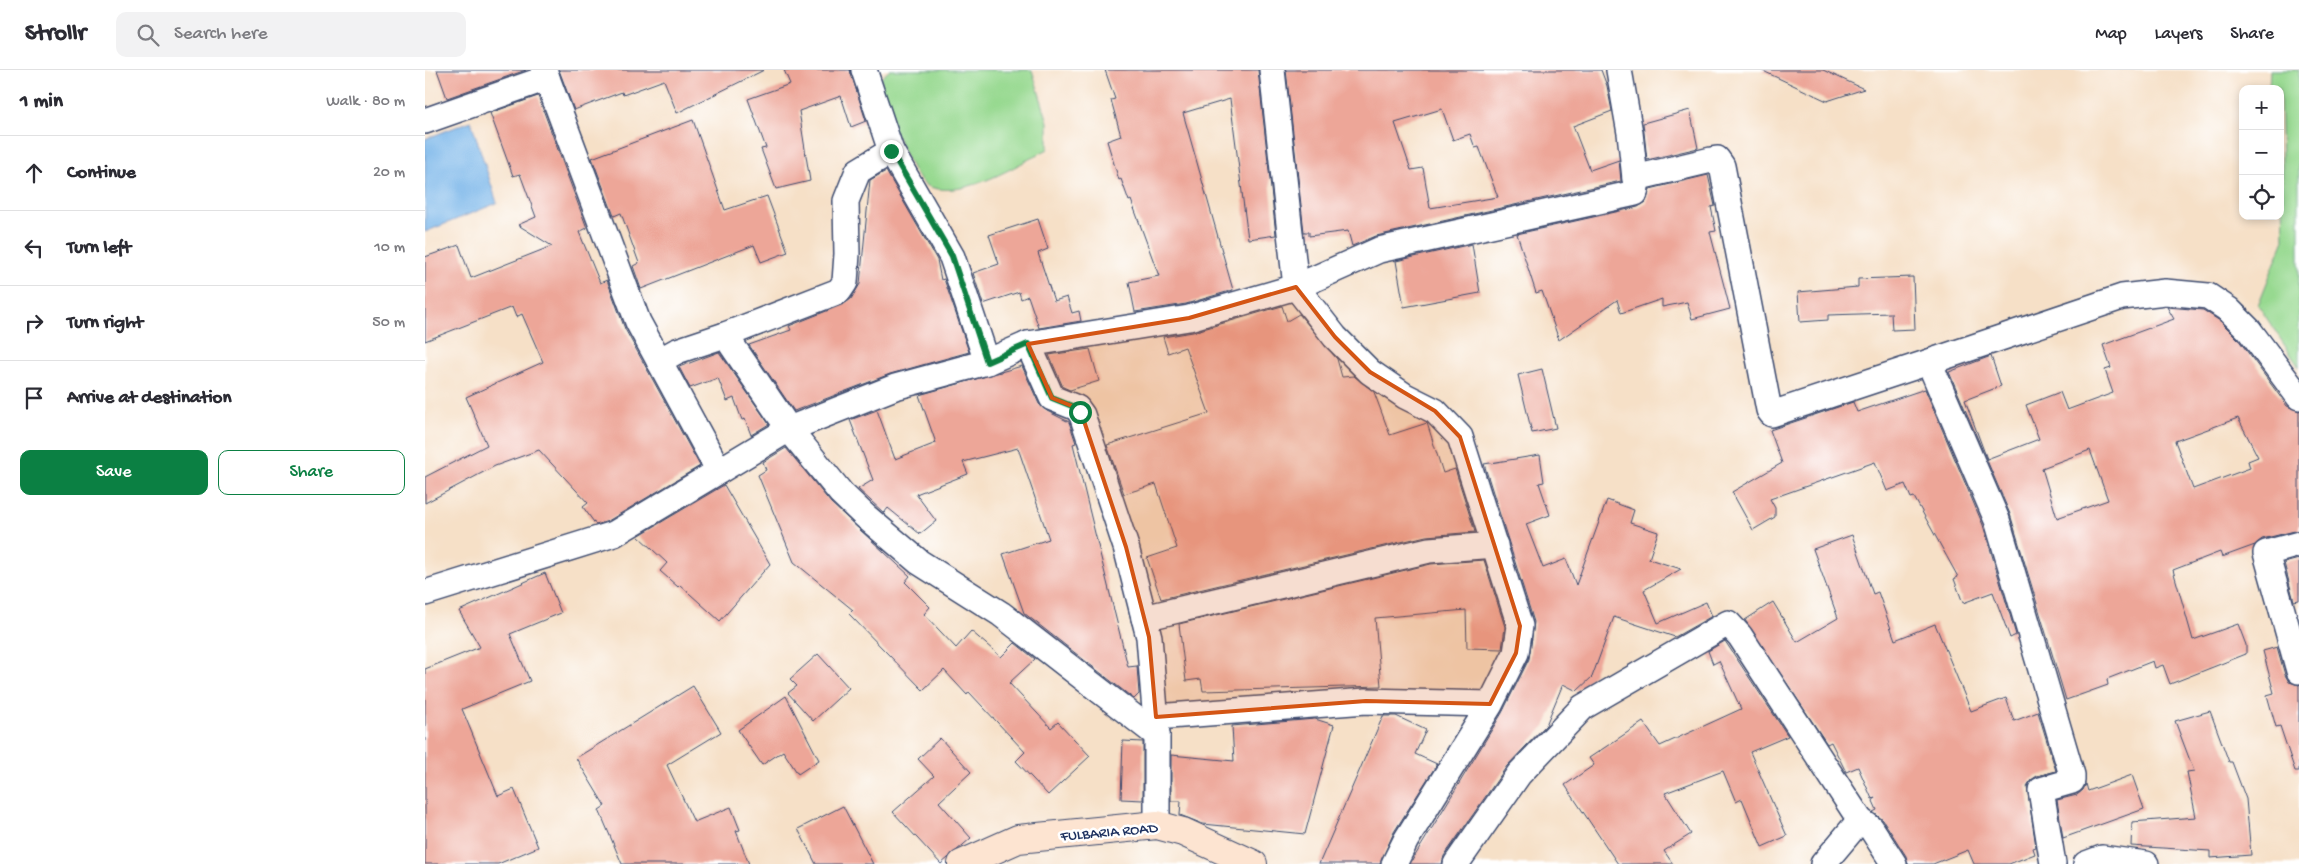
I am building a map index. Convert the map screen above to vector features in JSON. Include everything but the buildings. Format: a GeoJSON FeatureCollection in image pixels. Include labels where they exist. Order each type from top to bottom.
{"type":"FeatureCollection","features":[{"type":"Feature","properties":{"kind":"main road","name":"FULBARIA ROAD"},"geometry":{"type":"LineString","coordinates":[[962,864],[1018,839],[1157,825],[1183,832],[1253,864]]}},
{"type":"Feature","properties":{"kind":"street"},"geometry":{"type":"LineString","coordinates":[[864,70],[891,151],[952,256],[987,362]]}},
{"type":"Feature","properties":{"kind":"street"},"geometry":{"type":"LineString","coordinates":[[1273,70],[1295,287],[1335,337],[1370,372],[1405,396],[1435,411],[1460,437],[1521,626],[1516,653],[1491,704],[1406,840],[1394,864]]}},
{"type":"Feature","properties":{"kind":"street"},"geometry":{"type":"LineString","coordinates":[[425,593],[614,534],[789,429],[895,387],[987,362],[1028,344],[1189,318],[1295,287],[1379,250],[1635,193],[1630,133],[1619,70]]}},
{"type":"Feature","properties":{"kind":"street"},"geometry":{"type":"LineString","coordinates":[[425,121],[546,74],[638,322],[719,471]]}},
{"type":"Feature","properties":{"kind":"street"},"geometry":{"type":"LineString","coordinates":[[659,360],[677,351],[725,335],[839,291],[845,282],[847,254],[846,201],[858,171],[891,151]]}},
{"type":"Feature","properties":{"kind":"street"},"geometry":{"type":"LineString","coordinates":[[1635,178],[1711,160],[1717,160],[1721,166],[1769,410],[1772,414],[2122,297],[2165,292],[2208,296],[2229,310],[2249,330],[2299,397]]}},
{"type":"Feature","properties":{"kind":"street"},"geometry":{"type":"LineString","coordinates":[[725,335],[789,429],[841,493],[865,516],[919,562],[1001,614],[1157,726],[1366,701],[1491,704]]}},
{"type":"Feature","properties":{"kind":"street"},"geometry":{"type":"LineString","coordinates":[[1028,344],[1052,398],[1077,408],[1082,415],[1126,547],[1149,637],[1157,726],[1157,825]]}},
{"type":"Feature","properties":{"kind":"street"},"geometry":{"type":"LineString","coordinates":[[1929,362],[1997,520],[2072,775],[2071,781],[2041,790],[2053,864]]}},
{"type":"Feature","properties":{"kind":"street"},"geometry":{"type":"LineString","coordinates":[[2299,544],[2266,553],[2299,671]]}},
{"type":"Feature","properties":{"kind":"street"},"geometry":{"type":"LineString","coordinates":[[1144,618],[1429,550],[1495,545]]}},
{"type":"Feature","properties":{"kind":"street"},"geometry":{"type":"LineString","coordinates":[[1456,864],[1519,774],[1583,706],[1728,623],[1740,636],[1860,820],[1871,828],[1894,864]]}},
{"type":"Feature","properties":{"kind":"street"},"geometry":{"type":"LineString","coordinates":[[1823,864],[1860,820]]}},
{"type":"Feature","properties":{"kind":"street"},"geometry":{"type":"LineString","coordinates":[[2086,864],[2102,858],[2146,864]]}},
{"type":"Feature","properties":{"kind":"highlighted area"},"geometry":{"type":"Polygon","coordinates":[[[1296,287],[1335,337],[1370,372],[1435,411],[1460,437],[1520,626],[1516,653],[1490,704],[1366,701],[1156,717],[1149,637],[1126,547],[1082,415],[1077,408],[1052,398],[1028,344],[1189,318],[1296,287]]]}},
{"type":"Feature","properties":{"kind":"green space"},"geometry":{"type":"Polygon","coordinates":[[[890,70],[1032,70],[1048,122],[1048,149],[1006,171],[975,184],[944,189],[930,187],[913,170],[885,110],[881,78],[890,70]]]}},
{"type":"Feature","properties":{"kind":"green space"},"geometry":{"type":"Polygon","coordinates":[[[2270,70],[2299,70],[2299,367],[2258,305],[2284,240],[2284,85],[2269,85],[2270,70]]]}},
{"type":"Feature","properties":{"kind":"water"},"geometry":{"type":"Polygon","coordinates":[[[471,121],[497,203],[425,232],[425,139],[471,121]]]}},
{"type":"Feature","properties":{"kind":"route"},"geometry":{"type":"LineString","coordinates":[[891,151],[952,256],[987,362],[1028,344],[1052,398],[1062,404],[1077,408],[1080,412]]}}]}
